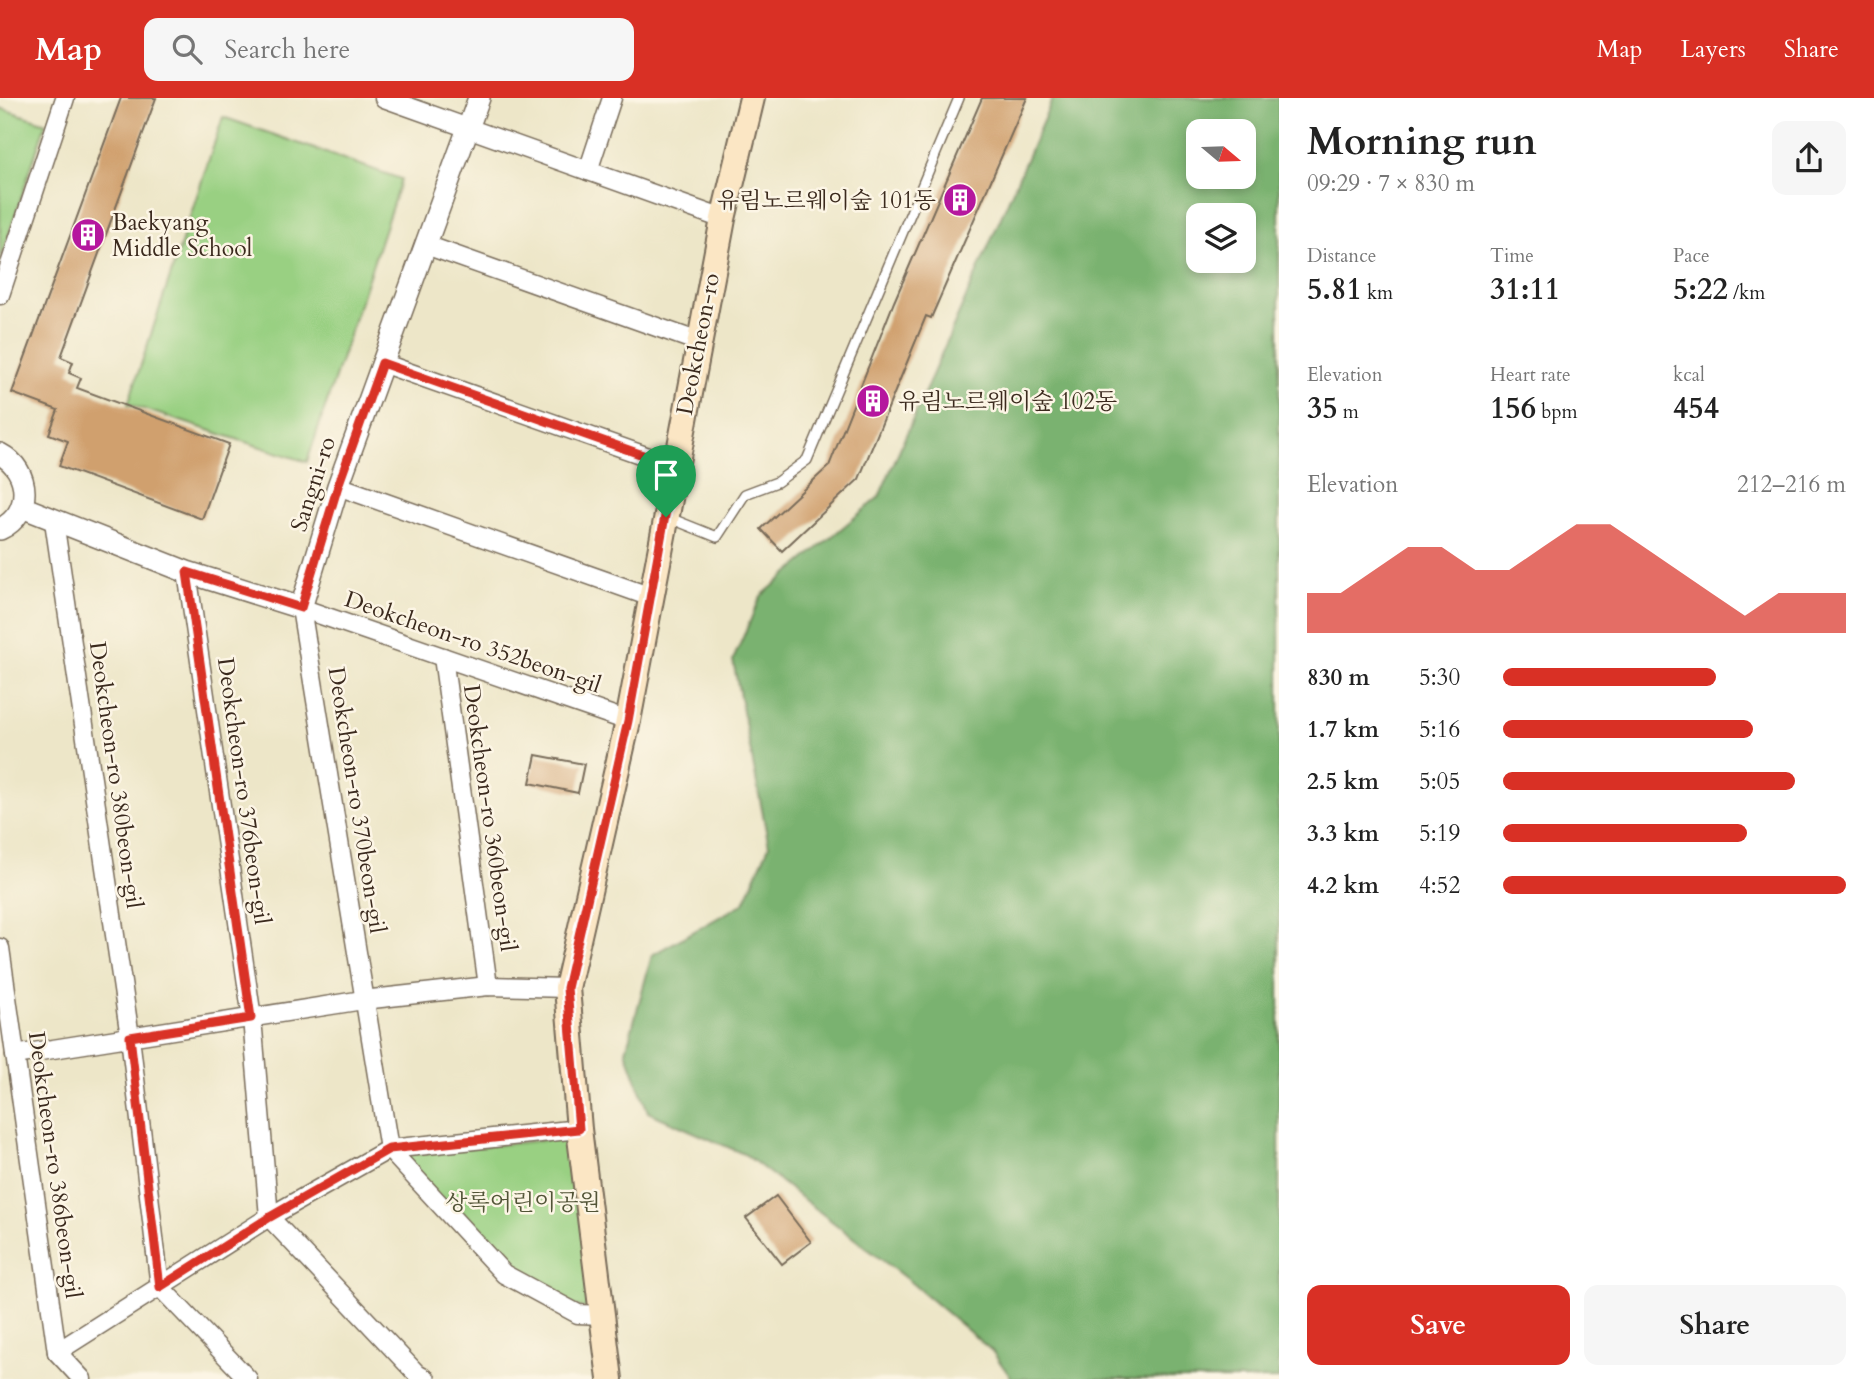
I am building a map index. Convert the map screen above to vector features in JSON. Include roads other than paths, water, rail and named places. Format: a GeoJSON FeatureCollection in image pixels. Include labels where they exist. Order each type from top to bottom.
{"type":"FeatureCollection","features":[{"type":"Feature","properties":{"kind":"main road","name":"Deokcheon-ro"},"geometry":{"type":"LineString","coordinates":[[610,1379],[579,1129],[567,988],[628,721],[674,466],[723,219],[751,98]]}},
{"type":"Feature","properties":{"kind":"street"},"geometry":{"type":"LineString","coordinates":[[0,295],[65,98]]}},
{"type":"Feature","properties":{"kind":"street"},"geometry":{"type":"LineString","coordinates":[[384,98],[723,219]]}},
{"type":"Feature","properties":{"kind":"street","name":"Sangni-ro"},"geometry":{"type":"LineString","coordinates":[[301,608],[338,486],[479,98]]}},
{"type":"Feature","properties":{"kind":"street"},"geometry":{"type":"LineString","coordinates":[[589,171],[612,98]]}},
{"type":"Feature","properties":{"kind":"street"},"geometry":{"type":"LineString","coordinates":[[426,245],[699,342]]}},
{"type":"Feature","properties":{"kind":"street"},"geometry":{"type":"LineString","coordinates":[[382,363],[674,466]]}},
{"type":"Feature","properties":{"kind":"street"},"geometry":{"type":"LineString","coordinates":[[0,454],[18,468],[23,481],[22,508],[15,519],[0,529]]}},
{"type":"Feature","properties":{"kind":"street"},"geometry":{"type":"LineString","coordinates":[[338,486],[651,597]]}},
{"type":"Feature","properties":{"kind":"street"},"geometry":{"type":"LineString","coordinates":[[22,508],[187,572],[301,608]]}},
{"type":"Feature","properties":{"kind":"street","name":"Deokcheon-ro 380beon-gil"},"geometry":{"type":"LineString","coordinates":[[54,521],[130,1037],[160,1287]]}},
{"type":"Feature","properties":{"kind":"street","name":"Deokcheon-ro 376beon-gil"},"geometry":{"type":"LineString","coordinates":[[187,572],[251,1018],[270,1217]]}},
{"type":"Feature","properties":{"kind":"street","name":"Deokcheon-ro 352beon-gil"},"geometry":{"type":"LineString","coordinates":[[301,608],[628,721]]}},
{"type":"Feature","properties":{"kind":"street","name":"Deokcheon-ro 370beon-gil"},"geometry":{"type":"LineString","coordinates":[[301,608],[389,1149]]}},
{"type":"Feature","properties":{"kind":"street","name":"Deokcheon-ro 360beon-gil"},"geometry":{"type":"LineString","coordinates":[[443,657],[488,986]]}},
{"type":"Feature","properties":{"kind":"street","name":"Deokcheon-ro 386beon-gil"},"geometry":{"type":"LineString","coordinates":[[0,948],[57,1352]]}},
{"type":"Feature","properties":{"kind":"street","name":"Deokcheon-ro 360beon-gil"},"geometry":{"type":"LineString","coordinates":[[363,1000],[488,986],[567,988]]}},
{"type":"Feature","properties":{"kind":"street"},"geometry":{"type":"LineString","coordinates":[[15,1055],[363,1000]]}},
{"type":"Feature","properties":{"kind":"street"},"geometry":{"type":"LineString","coordinates":[[82,1379],[57,1352],[270,1217],[389,1149],[579,1129]]}},
{"type":"Feature","properties":{"kind":"street"},"geometry":{"type":"LineString","coordinates":[[389,1149],[504,1274],[578,1314],[602,1315]]}},
{"type":"Feature","properties":{"kind":"street"},"geometry":{"type":"LineString","coordinates":[[270,1217],[417,1374],[426,1379]]}},
{"type":"Feature","properties":{"kind":"street"},"geometry":{"type":"LineString","coordinates":[[160,1287],[248,1379]]}},
{"type":"Feature","properties":{"kind":"lane"},"geometry":{"type":"LineString","coordinates":[[666,517],[717,537],[745,494],[777,482],[807,460],[959,98]]}},
{"type":"Feature","properties":{"kind":"place","name":"유림노르웨이숲 101동"},"geometry":{"type":"Point","coordinates":[960,200]}},
{"type":"Feature","properties":{"kind":"place","name":"Baekyang Middle School"},"geometry":{"type":"Point","coordinates":[88,235]}},
{"type":"Feature","properties":{"kind":"place","name":"유림노르웨이숲 102동"},"geometry":{"type":"Point","coordinates":[873,401]}},
{"type":"Feature","properties":{"kind":"park label","name":"상록어린이공원"},"geometry":{"type":"Point","coordinates":[523,1202]}}]}
